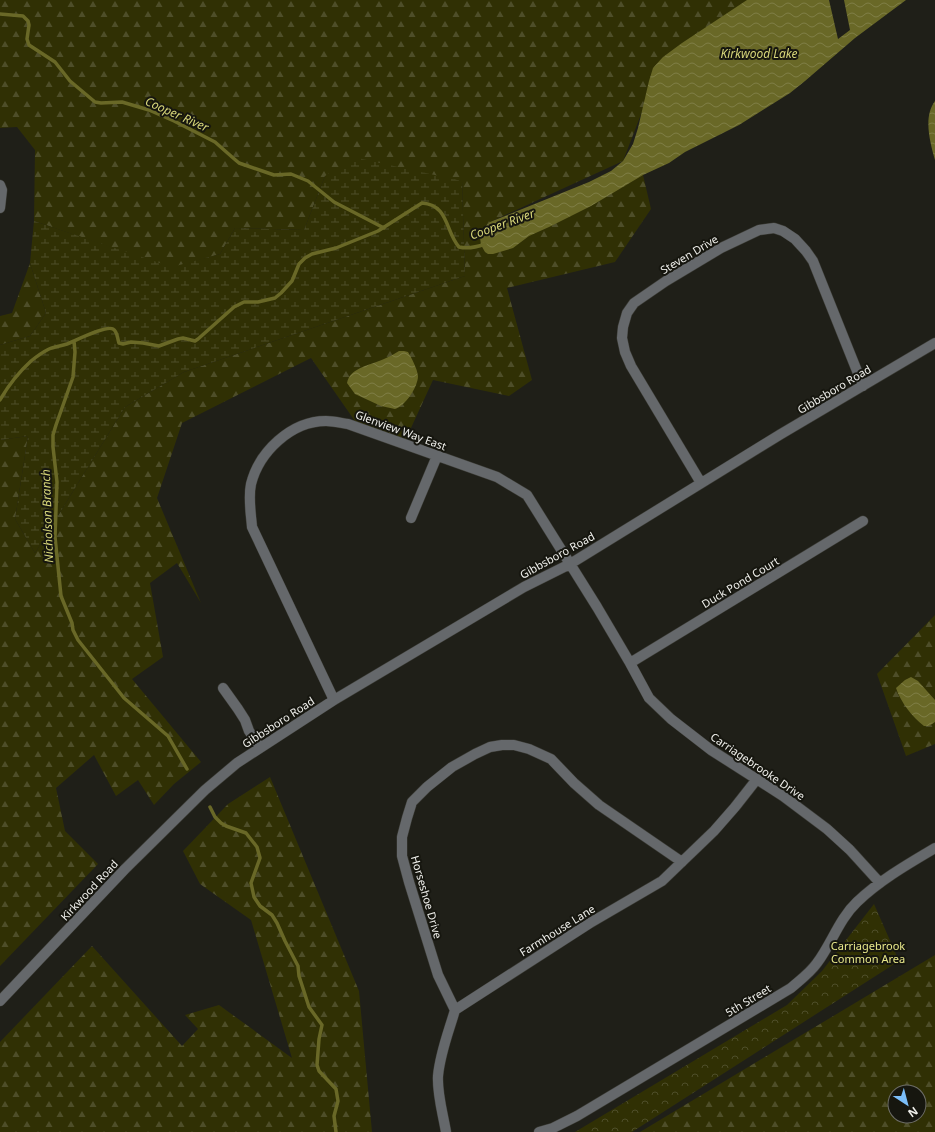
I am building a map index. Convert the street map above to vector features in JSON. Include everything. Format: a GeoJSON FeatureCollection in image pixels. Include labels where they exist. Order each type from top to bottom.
{"type":"FeatureCollection","features":[{"type":"Feature","properties":{"kind":"street"},"geometry":{"type":"LineString","coordinates":[[0,185],[2,190],[0,208]]}},
{"type":"Feature","properties":{"kind":"street","name":"Steven Drive"},"geometry":{"type":"LineString","coordinates":[[701,483],[631,366],[625,352],[622,338],[627,313],[634,303],[666,281],[721,248],[759,230],[774,228],[783,231],[795,239],[813,261],[862,386]]}},
{"type":"Feature","properties":{"kind":"street","name":"Gibbsboro Road"},"geometry":{"type":"LineString","coordinates":[[197,798],[237,763],[334,700],[524,587],[570,564],[701,483],[935,343]]}},
{"type":"Feature","properties":{"kind":"street","name":"Glenview Way East"},"geometry":{"type":"LineString","coordinates":[[334,700],[252,527],[250,502],[251,485],[259,464],[265,454],[290,432],[307,424],[326,421],[348,424],[497,477],[527,495],[630,663]]}},
{"type":"Feature","properties":{"kind":"street"},"geometry":{"type":"LineString","coordinates":[[411,518],[437,456]]}},
{"type":"Feature","properties":{"kind":"street","name":"Duck Pond Court"},"geometry":{"type":"LineString","coordinates":[[630,663],[863,521]]}},
{"type":"Feature","properties":{"kind":"street","name":"Carriagebrooke Drive"},"geometry":{"type":"LineString","coordinates":[[630,663],[649,698],[671,719],[711,750],[783,796],[827,829],[850,850],[880,883]]}},
{"type":"Feature","properties":{"kind":"street"},"geometry":{"type":"LineString","coordinates":[[223,688],[246,720],[249,731],[260,747]]}},
{"type":"Feature","properties":{"kind":"street","name":"Horseshoe Drive"},"geometry":{"type":"LineString","coordinates":[[455,1010],[438,975],[402,856],[402,837],[412,802],[427,786],[452,767],[490,747],[514,745],[529,749],[551,759],[574,783],[599,805],[682,862]]}},
{"type":"Feature","properties":{"kind":"street","name":"Farmhouse Lane"},"geometry":{"type":"LineString","coordinates":[[455,1010],[590,923],[662,881],[714,831],[757,779]]}},
{"type":"Feature","properties":{"kind":"street","name":"Kirkwood Road"},"geometry":{"type":"LineString","coordinates":[[0,1001],[125,869],[197,798]]}},
{"type":"Feature","properties":{"kind":"street","name":"5th Street"},"geometry":{"type":"LineString","coordinates":[[539,1132],[553,1128],[577,1116],[791,988],[818,962],[840,924],[857,902],[880,883],[935,848]]}},
{"type":"Feature","properties":{"kind":"street"},"geometry":{"type":"LineString","coordinates":[[446,1132],[440,1101],[438,1078],[441,1057],[455,1010]]}},
{"type":"Feature","properties":{"kind":"green space"},"geometry":{"type":"Polygon","coordinates":[[[0,0],[751,0],[663,57],[623,161],[490,222],[643,175],[651,209],[615,262],[507,288],[532,380],[509,396],[433,380],[405,441],[357,424],[311,358],[182,423],[157,498],[201,603],[177,563],[150,583],[163,657],[132,679],[201,762],[174,784],[154,805],[138,780],[116,796],[94,755],[56,788],[65,831],[98,864],[0,966],[0,440],[28,436],[15,519],[35,553],[125,407],[184,372],[465,276],[462,181],[325,176],[304,230],[235,228],[220,254],[172,268],[34,221],[35,150],[17,127],[0,128],[0,0]]]}},
{"type":"Feature","properties":{"kind":"green space"},"geometry":{"type":"Polygon","coordinates":[[[353,157],[462,181],[465,276],[184,372],[125,407],[35,553],[15,519],[28,436],[0,440],[0,345],[30,336],[46,313],[30,263],[34,221],[172,267],[220,254],[235,228],[304,230],[325,176],[353,157]]]}},
{"type":"Feature","properties":{"kind":"green space"},"geometry":{"type":"Polygon","coordinates":[[[30,263],[46,313],[30,336],[0,345],[0,316],[12,313],[30,263]]]}},
{"type":"Feature","properties":{"kind":"green space"},"geometry":{"type":"Polygon","coordinates":[[[935,615],[935,744],[906,756],[877,674],[935,615]]]}},
{"type":"Feature","properties":{"kind":"green space"},"geometry":{"type":"Polygon","coordinates":[[[270,777],[359,991],[372,1132],[0,1132],[0,1042],[92,946],[182,1046],[198,1029],[185,1015],[219,1005],[292,1058],[251,920],[200,884],[183,851],[228,804],[270,777]]]}},
{"type":"Feature","properties":{"kind":"green space","name":"Carriagebrook Common Area"},"geometry":{"type":"Polygon","coordinates":[[[874,904],[899,961],[632,1132],[575,1132],[787,1005],[822,971],[874,904]]]}},
{"type":"Feature","properties":{"kind":"green space"},"geometry":{"type":"Polygon","coordinates":[[[935,955],[935,1132],[640,1132],[935,955]]]}},
{"type":"Feature","properties":{"kind":"water","name":"Kirkwood Lake"},"geometry":{"type":"Polygon","coordinates":[[[747,0],[829,0],[838,39],[850,30],[844,0],[906,0],[855,38],[790,93],[739,125],[685,152],[669,163],[643,175],[591,206],[529,236],[513,248],[493,254],[488,254],[485,252],[481,245],[480,237],[481,232],[490,222],[589,182],[611,171],[623,161],[633,144],[653,68],[663,57],[682,43],[747,0]]]}},
{"type":"Feature","properties":{"kind":"water"},"geometry":{"type":"Polygon","coordinates":[[[935,101],[935,160],[928,122],[931,107],[935,101]]]}},
{"type":"Feature","properties":{"kind":"water"},"geometry":{"type":"Polygon","coordinates":[[[399,351],[408,352],[418,376],[416,385],[403,404],[395,409],[381,406],[355,394],[347,383],[352,373],[399,351]]]}},
{"type":"Feature","properties":{"kind":"water"},"geometry":{"type":"Polygon","coordinates":[[[911,677],[918,681],[935,700],[935,722],[929,726],[924,726],[911,714],[896,688],[911,677]]]}},
{"type":"Feature","properties":{"kind":"waterway","name":"Cooper River"},"geometry":{"type":"LineString","coordinates":[[0,14],[23,16],[28,21],[29,25],[27,39],[29,45],[55,62],[70,81],[95,102],[122,102],[149,110],[215,142],[239,163],[274,175],[291,174],[308,181],[334,202],[384,228]]}},
{"type":"Feature","properties":{"kind":"waterway"},"geometry":{"type":"LineString","coordinates":[[0,400],[18,374],[37,356],[49,349],[67,344],[97,331],[109,328],[113,329],[117,333],[119,343],[123,344],[131,342],[159,346],[183,338],[195,341],[234,307],[244,302],[258,302],[275,298],[292,281],[299,264],[305,258],[312,254],[336,248],[378,231],[422,203],[437,208],[442,214],[454,241],[459,247],[465,248],[485,244]]}},
{"type":"Feature","properties":{"kind":"waterway","name":"Nicholson Branch"},"geometry":{"type":"LineString","coordinates":[[74,341],[75,352],[73,377],[53,435],[57,482],[55,537],[61,596],[78,640],[124,698],[168,736],[187,769]]}},
{"type":"Feature","properties":{"kind":"waterway","name":"Nicholson Branch"},"geometry":{"type":"LineString","coordinates":[[210,807],[215,817],[221,823],[246,833],[257,847],[260,858],[251,883],[254,897],[260,906],[272,915],[277,923],[298,966],[299,976],[309,1007],[322,1025],[319,1039],[317,1065],[319,1071],[336,1089],[338,1101],[334,1116],[336,1132]]}}]}
